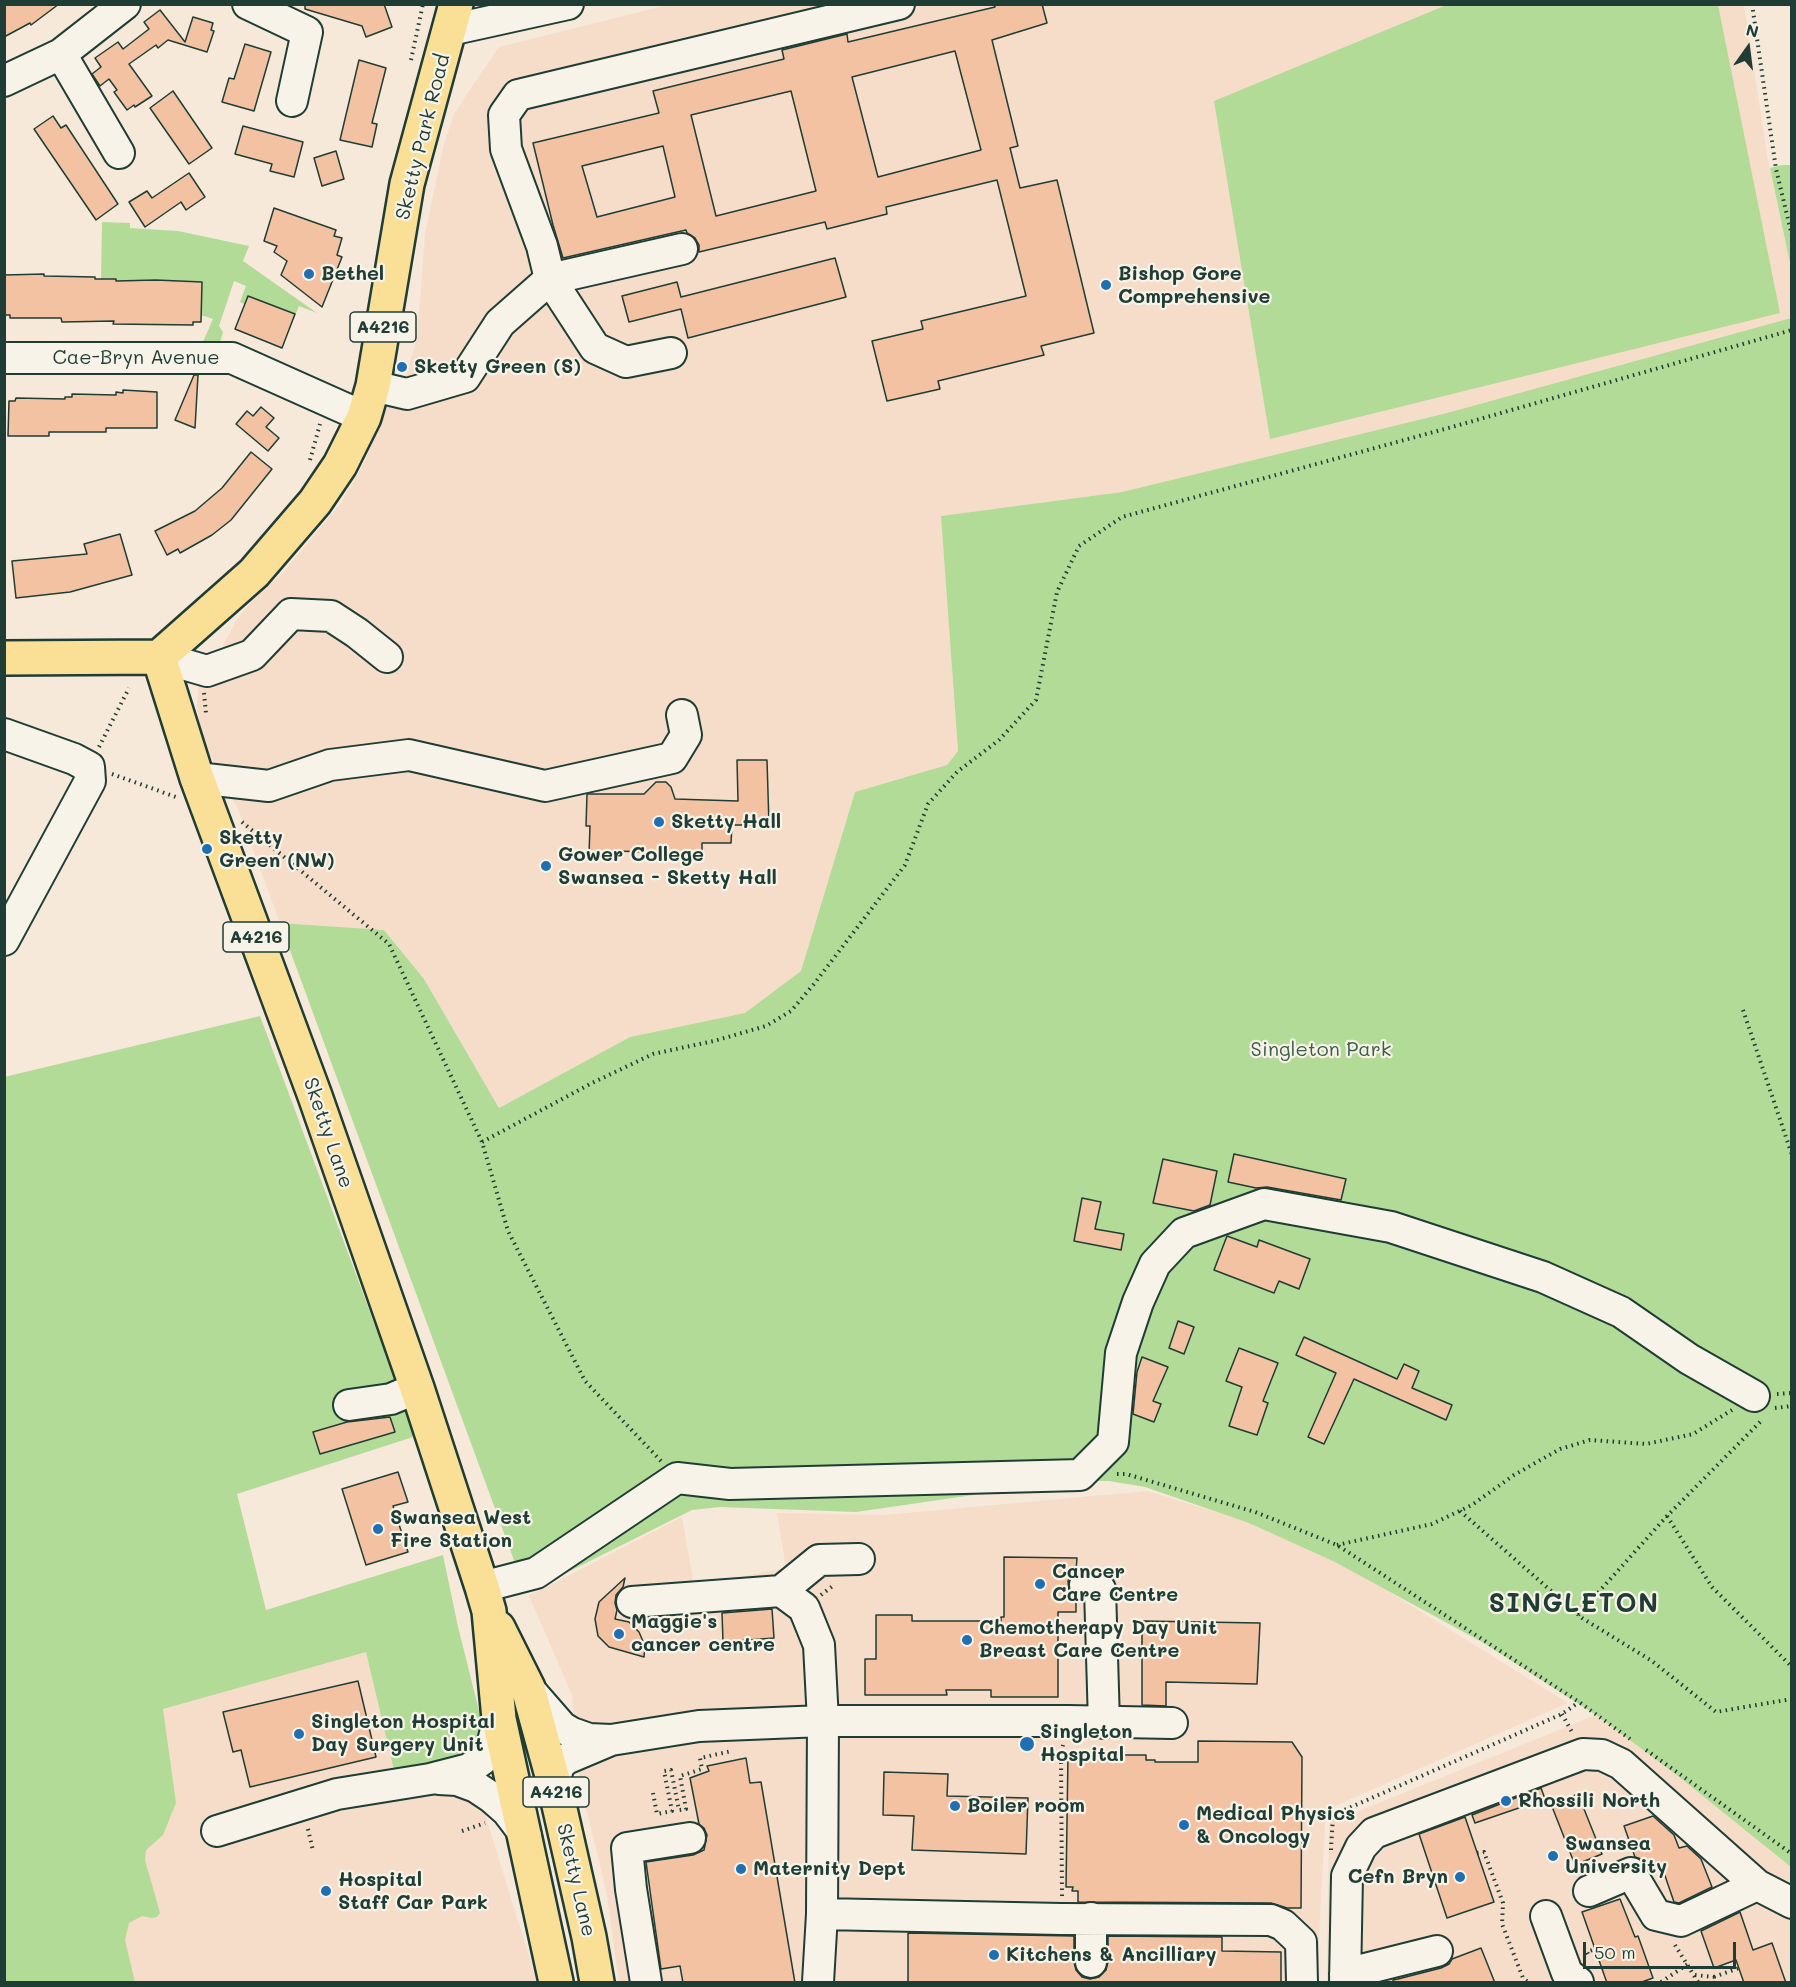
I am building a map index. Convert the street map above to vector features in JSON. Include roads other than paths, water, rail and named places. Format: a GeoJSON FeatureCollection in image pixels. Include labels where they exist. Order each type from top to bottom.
{"type":"FeatureCollection","features":[{"type":"Feature","properties":{"kind":"main road","name":"Sketty Park Road"},"geometry":{"type":"LineString","coordinates":[[159,657],[254,573],[315,502],[340,465],[364,417],[374,386],[407,184],[453,17]]}},
{"type":"Feature","properties":{"kind":"main road"},"geometry":{"type":"LineString","coordinates":[[4,658],[159,657]]}},
{"type":"Feature","properties":{"kind":"main road","name":"Sketty Lane"},"geometry":{"type":"LineString","coordinates":[[159,657],[192,789],[315,1095],[417,1388],[485,1599],[528,1688],[554,1783],[589,1937],[597,1983]]}},
{"type":"Feature","properties":{"kind":"main road","name":"Sketty Lane"},"geometry":{"type":"LineString","coordinates":[[485,1599],[500,1719],[556,1983]]}},
{"type":"Feature","properties":{"kind":"street"},"geometry":{"type":"LineString","coordinates":[[4,81],[62,54],[125,4]]}},
{"type":"Feature","properties":{"kind":"street"},"geometry":{"type":"LineString","coordinates":[[248,4],[308,32],[292,101]]}},
{"type":"Feature","properties":{"kind":"street"},"geometry":{"type":"LineString","coordinates":[[453,17],[568,4]]}},
{"type":"Feature","properties":{"kind":"street"},"geometry":{"type":"LineString","coordinates":[[671,353],[626,362],[595,348],[550,279],[542,246],[506,149],[504,115],[518,95],[899,4]]}},
{"type":"Feature","properties":{"kind":"street"},"geometry":{"type":"LineString","coordinates":[[62,54],[118,153]]}},
{"type":"Feature","properties":{"kind":"street"},"geometry":{"type":"LineString","coordinates":[[374,386],[408,394],[465,377],[500,323],[550,279],[681,249]]}},
{"type":"Feature","properties":{"kind":"street","name":"Cae-Bryn Avenue"},"geometry":{"type":"LineString","coordinates":[[4,358],[232,358],[364,417]]}},
{"type":"Feature","properties":{"kind":"street"},"geometry":{"type":"LineString","coordinates":[[159,657],[207,671],[252,655],[291,614],[331,616],[387,657]]}},
{"type":"Feature","properties":{"kind":"street"},"geometry":{"type":"LineString","coordinates":[[192,789],[269,786],[330,765],[408,755],[545,786],[672,758],[686,735],[682,715]]}},
{"type":"Feature","properties":{"kind":"street"},"geometry":{"type":"LineString","coordinates":[[4,734],[74,759],[89,767],[90,781],[4,940]]}},
{"type":"Feature","properties":{"kind":"street"},"geometry":{"type":"LineString","coordinates":[[485,1599],[536,1573],[677,1478],[730,1484],[1080,1475],[1113,1442],[1121,1353],[1138,1302],[1155,1264],[1184,1233],[1264,1204],[1391,1227],[1543,1277],[1621,1312],[1689,1359],[1754,1396]]}},
{"type":"Feature","properties":{"kind":"street"},"geometry":{"type":"LineString","coordinates":[[349,1405],[391,1399],[417,1388]]}},
{"type":"Feature","properties":{"kind":"street"},"geometry":{"type":"LineString","coordinates":[[632,1602],[781,1591],[819,1560],[859,1559]]}},
{"type":"Feature","properties":{"kind":"street"},"geometry":{"type":"LineString","coordinates":[[1085,1585],[1100,1588],[1104,1723]]}},
{"type":"Feature","properties":{"kind":"street"},"geometry":{"type":"LineString","coordinates":[[781,1591],[804,1608],[819,1645],[823,1721],[822,1914],[818,1983]]}},
{"type":"Feature","properties":{"kind":"street"},"geometry":{"type":"LineString","coordinates":[[528,1688],[562,1727],[589,1739],[611,1740],[699,1726],[823,1721],[1172,1723]]}},
{"type":"Feature","properties":{"kind":"street"},"geometry":{"type":"LineString","coordinates":[[217,1831],[338,1794],[430,1779],[469,1769],[483,1759],[492,1745],[500,1719]]}},
{"type":"Feature","properties":{"kind":"street"},"geometry":{"type":"LineString","coordinates":[[554,1783],[559,1765],[566,1759],[611,1740]]}},
{"type":"Feature","properties":{"kind":"street"},"geometry":{"type":"LineString","coordinates":[[1437,1951],[1345,1978],[1347,1876],[1360,1847],[1374,1833],[1583,1754],[1602,1755],[1621,1764],[1757,1884],[1791,1903]]}},
{"type":"Feature","properties":{"kind":"street"},"geometry":{"type":"LineString","coordinates":[[430,1779],[457,1780],[476,1787],[507,1811],[526,1836]]}},
{"type":"Feature","properties":{"kind":"street"},"geometry":{"type":"LineString","coordinates":[[646,1983],[627,1848],[690,1838]]}},
{"type":"Feature","properties":{"kind":"street"},"geometry":{"type":"LineString","coordinates":[[1588,1891],[1631,1873],[1656,1915],[1681,1921],[1757,1884]]}},
{"type":"Feature","properties":{"kind":"street"},"geometry":{"type":"LineString","coordinates":[[822,1914],[1271,1920],[1283,1925],[1301,1942],[1302,1983]]}},
{"type":"Feature","properties":{"kind":"street"},"geometry":{"type":"LineString","coordinates":[[1546,1916],[1568,1973],[1578,1983]]}},
{"type":"Feature","properties":{"kind":"street"},"geometry":{"type":"LineString","coordinates":[[1090,1918],[1091,1972]]}},
{"type":"Feature","properties":{"kind":"place","name":"Bethel"},"geometry":{"type":"Point","coordinates":[309,274]}},
{"type":"Feature","properties":{"kind":"place","name":"Bishop Gore Comprehensive"},"geometry":{"type":"Point","coordinates":[1106,285]}},
{"type":"Feature","properties":{"kind":"place","name":"Sketty Green (S)"},"geometry":{"type":"Point","coordinates":[402,367]}},
{"type":"Feature","properties":{"kind":"place","name":"Sketty Hall"},"geometry":{"type":"Point","coordinates":[659,822]}},
{"type":"Feature","properties":{"kind":"place","name":"Sketty Green (NW)"},"geometry":{"type":"Point","coordinates":[207,849]}},
{"type":"Feature","properties":{"kind":"place","name":"Gower College Swansea - Sketty Hall"},"geometry":{"type":"Point","coordinates":[546,866]}},
{"type":"Feature","properties":{"kind":"place","name":"Swansea West Fire Station"},"geometry":{"type":"Point","coordinates":[378,1529]}},
{"type":"Feature","properties":{"kind":"place","name":"Cancer Care Centre"},"geometry":{"type":"Point","coordinates":[1040,1584]}},
{"type":"Feature","properties":{"kind":"place","name":"Maggie's cancer centre"},"geometry":{"type":"Point","coordinates":[619,1634]}},
{"type":"Feature","properties":{"kind":"place","name":"Chemotherapy Day Unit Breast Care Centre"},"geometry":{"type":"Point","coordinates":[967,1640]}},
{"type":"Feature","properties":{"kind":"place","name":"Singleton Hospital Day Surgery Unit"},"geometry":{"type":"Point","coordinates":[299,1734]}},
{"type":"Feature","properties":{"kind":"place","name":"Singleton Hospital"},"geometry":{"type":"Point","coordinates":[1027,1744]}},
{"type":"Feature","properties":{"kind":"place","name":"Rhossili North"},"geometry":{"type":"Point","coordinates":[1506,1801]}},
{"type":"Feature","properties":{"kind":"place","name":"Boiler room"},"geometry":{"type":"Point","coordinates":[955,1806]}},
{"type":"Feature","properties":{"kind":"place","name":"Medical Physics & Oncology"},"geometry":{"type":"Point","coordinates":[1184,1825]}},
{"type":"Feature","properties":{"kind":"place","name":"Swansea University"},"geometry":{"type":"Point","coordinates":[1553,1856]}},
{"type":"Feature","properties":{"kind":"place","name":"Maternity Dept"},"geometry":{"type":"Point","coordinates":[741,1869]}},
{"type":"Feature","properties":{"kind":"place","name":"Cefn Bryn"},"geometry":{"type":"Point","coordinates":[1460,1877]}},
{"type":"Feature","properties":{"kind":"place","name":"Hospital Staff Car Park"},"geometry":{"type":"Point","coordinates":[326,1891]}},
{"type":"Feature","properties":{"kind":"place","name":"Kitchens & Ancilliary"},"geometry":{"type":"Point","coordinates":[994,1955]}},
{"type":"Feature","properties":{"kind":"district","name":"SINGLETON"},"geometry":{"type":"Point","coordinates":[1574,1604]}},
{"type":"Feature","properties":{"kind":"park label","name":"Singleton Park"},"geometry":{"type":"Point","coordinates":[1321,1050]}}]}
